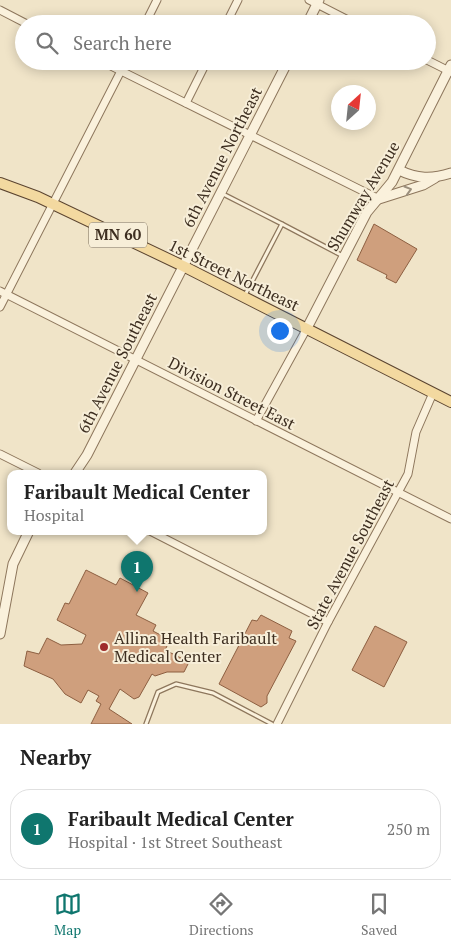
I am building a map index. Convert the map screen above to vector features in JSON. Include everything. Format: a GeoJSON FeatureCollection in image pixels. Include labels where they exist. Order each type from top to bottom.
{"type":"FeatureCollection","features":[{"type":"Feature","properties":{"kind":"main road","name":"1st Street Northeast"},"geometry":{"type":"LineString","coordinates":[[0,183],[53,204],[183,266],[451,402]]}},
{"type":"Feature","properties":{"kind":"street"},"geometry":{"type":"LineString","coordinates":[[150,15],[157,0]]}},
{"type":"Feature","properties":{"kind":"street"},"geometry":{"type":"LineString","coordinates":[[230,15],[238,0]]}},
{"type":"Feature","properties":{"kind":"street"},"geometry":{"type":"LineString","coordinates":[[310,15],[315,1],[340,15]]}},
{"type":"Feature","properties":{"kind":"street"},"geometry":{"type":"LineString","coordinates":[[0,10],[15,18]]}},
{"type":"Feature","properties":{"kind":"street"},"geometry":{"type":"LineString","coordinates":[[436,64],[450,69]]}},
{"type":"Feature","properties":{"kind":"street","name":"Shumway Avenue"},"geometry":{"type":"LineString","coordinates":[[256,421],[308,328],[368,212],[398,170],[450,69]]}},
{"type":"Feature","properties":{"kind":"street"},"geometry":{"type":"LineString","coordinates":[[186,103],[202,70]]}},
{"type":"Feature","properties":{"kind":"street","name":"6th Avenue Northeast"},"geometry":{"type":"LineString","coordinates":[[183,266],[283,70]]}},
{"type":"Feature","properties":{"kind":"street"},"geometry":{"type":"LineString","coordinates":[[0,307],[3,292],[53,204],[121,71],[378,199],[423,185],[435,178],[451,173]]}},
{"type":"Feature","properties":{"kind":"street"},"geometry":{"type":"LineString","coordinates":[[398,170],[410,176],[435,178]]}},
{"type":"Feature","properties":{"kind":"street","name":"6th Avenue Southeast"},"geometry":{"type":"LineString","coordinates":[[77,470],[87,456],[183,266]]}},
{"type":"Feature","properties":{"kind":"street","name":"Division Street East"},"geometry":{"type":"LineString","coordinates":[[3,292],[451,519]]}},
{"type":"Feature","properties":{"kind":"street","name":"State Avenue Southeast"},"geometry":{"type":"LineString","coordinates":[[277,724],[328,622],[408,474],[416,432],[433,393]]}},
{"type":"Feature","properties":{"kind":"street"},"geometry":{"type":"LineString","coordinates":[[0,454],[32,470]]}},
{"type":"Feature","properties":{"kind":"street"},"geometry":{"type":"LineString","coordinates":[[0,634],[2,607],[13,564],[27,535]]}},
{"type":"Feature","properties":{"kind":"street"},"geometry":{"type":"LineString","coordinates":[[158,535],[328,622]]}},
{"type":"Feature","properties":{"kind":"lane"},"geometry":{"type":"LineString","coordinates":[[220,192],[344,256]]}},
{"type":"Feature","properties":{"kind":"lane"},"geometry":{"type":"LineString","coordinates":[[244,296],[282,224]]}},
{"type":"Feature","properties":{"kind":"lane"},"geometry":{"type":"LineString","coordinates":[[146,724],[158,692],[176,684],[213,693],[272,724]]}},
{"type":"Feature","properties":{"kind":"building"},"geometry":{"type":"Polygon","coordinates":[[[374,224],[417,249],[396,283],[386,278],[387,275],[357,260],[374,224]]]}},
{"type":"Feature","properties":{"kind":"building","name":"Allina Health Faribault Medical Center"},"geometry":{"type":"Polygon","coordinates":[[[86,570],[116,585],[120,578],[148,593],[136,615],[156,625],[153,631],[170,640],[165,650],[189,662],[184,672],[167,672],[155,676],[152,674],[139,697],[134,699],[120,689],[109,709],[132,724],[91,724],[101,704],[96,701],[99,696],[88,690],[81,703],[65,694],[53,679],[24,666],[27,651],[39,654],[47,638],[61,645],[82,644],[86,635],[57,620],[65,603],[69,604],[86,570]]]}},
{"type":"Feature","properties":{"kind":"building"},"geometry":{"type":"Polygon","coordinates":[[[261,615],[292,631],[289,638],[296,641],[267,696],[267,703],[261,707],[219,684],[252,620],[257,621],[261,615]]]}},
{"type":"Feature","properties":{"kind":"building"},"geometry":{"type":"Polygon","coordinates":[[[375,626],[407,642],[384,687],[352,670],[375,626]]]}},
{"type":"Feature","properties":{"kind":"place","name":"Faribault Medical Center"},"geometry":{"type":"Point","coordinates":[137,592]}},
{"type":"Feature","properties":{"kind":"place","name":"Allina Health Faribault Medical Center"},"geometry":{"type":"Point","coordinates":[104,647]}}]}
